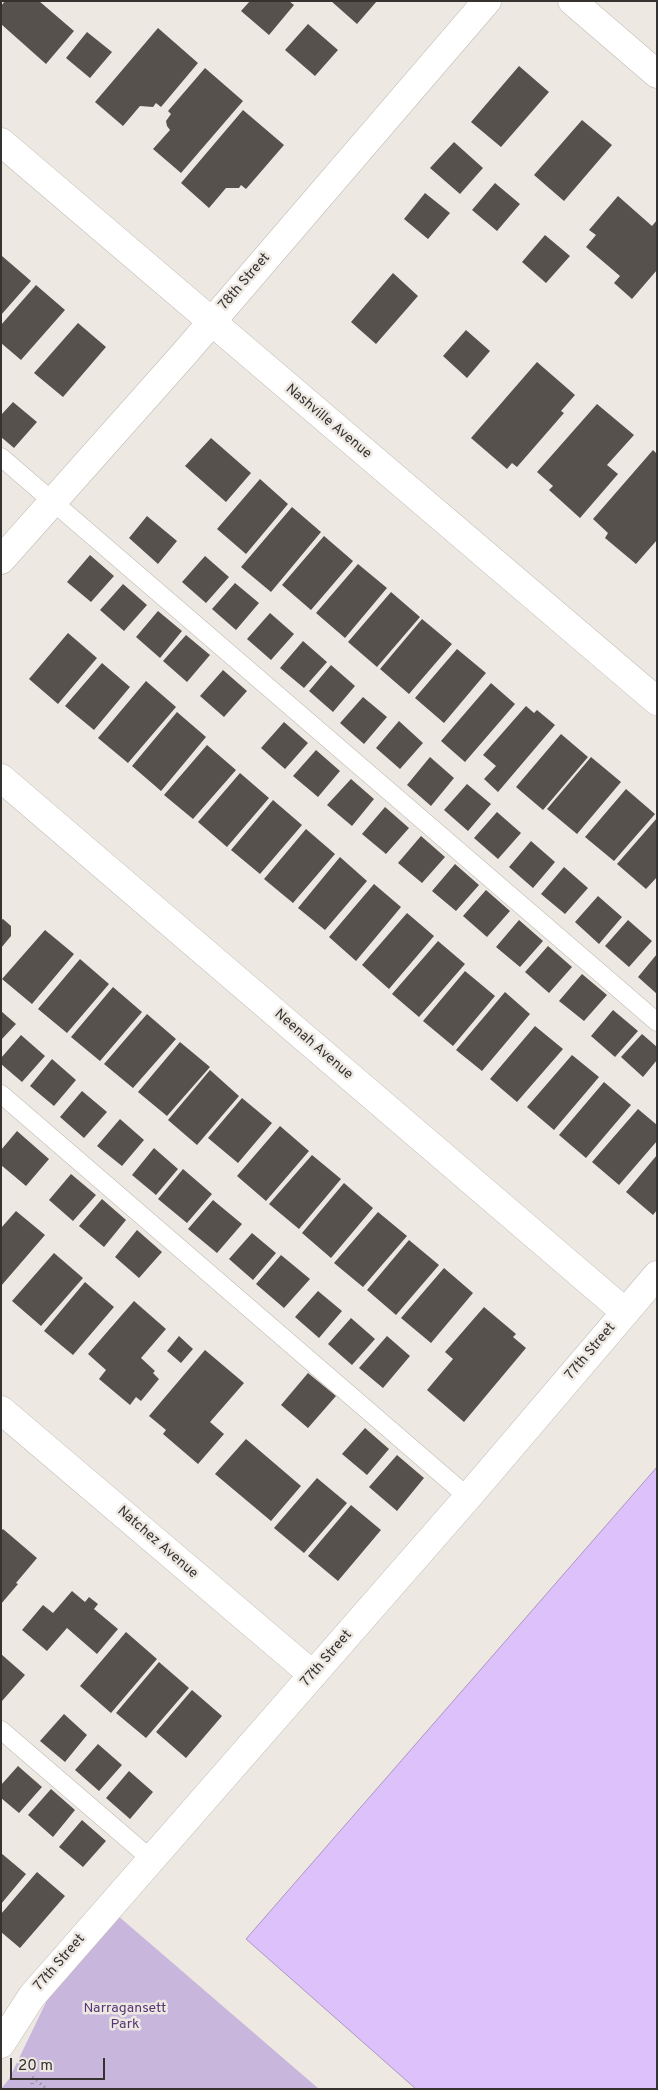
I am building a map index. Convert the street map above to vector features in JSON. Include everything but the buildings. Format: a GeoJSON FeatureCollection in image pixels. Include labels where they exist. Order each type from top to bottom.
{"type":"FeatureCollection","features":[{"type":"Feature","properties":{"kind":"street","name":"78th Street"},"geometry":{"type":"LineString","coordinates":[[1,560],[211,322],[487,1]]}},
{"type":"Feature","properties":{"kind":"street"},"geometry":{"type":"LineString","coordinates":[[572,1],[657,74]]}},
{"type":"Feature","properties":{"kind":"street","name":"Nashville Avenue"},"geometry":{"type":"LineString","coordinates":[[1,142],[657,701]]}},
{"type":"Feature","properties":{"kind":"street","name":"Neenah Avenue"},"geometry":{"type":"LineString","coordinates":[[1,778],[625,1312]]}},
{"type":"Feature","properties":{"kind":"street","name":"77th Street"},"geometry":{"type":"LineString","coordinates":[[2,2044],[32,1996],[468,1497],[657,1275]]}},
{"type":"Feature","properties":{"kind":"street","name":"Natchez Avenue"},"geometry":{"type":"LineString","coordinates":[[1,1410],[313,1675]]}},
{"type":"Feature","properties":{"kind":"lane"},"geometry":{"type":"LineString","coordinates":[[1,457],[657,1022]]}},
{"type":"Feature","properties":{"kind":"lane"},"geometry":{"type":"LineString","coordinates":[[1,1094],[468,1497]]}},
{"type":"Feature","properties":{"kind":"lane"},"geometry":{"type":"LineString","coordinates":[[1,1730],[151,1859]]}},
{"type":"Feature","properties":{"kind":"path"},"geometry":{"type":"LineString","coordinates":[[34,2089],[31,2076],[47,2089]]}},
{"type":"Feature","properties":{"kind":"green space","name":"Narragansett Park"},"geometry":{"type":"Polygon","coordinates":[[[117,1915],[319,2089],[1,2089],[9,2079],[50,1994],[117,1915]]]}},
{"type":"Feature","properties":{"kind":"shaded area"},"geometry":{"type":"Polygon","coordinates":[[[657,1467],[657,2089],[416,2089],[246,1939],[657,1467]]]}}]}
